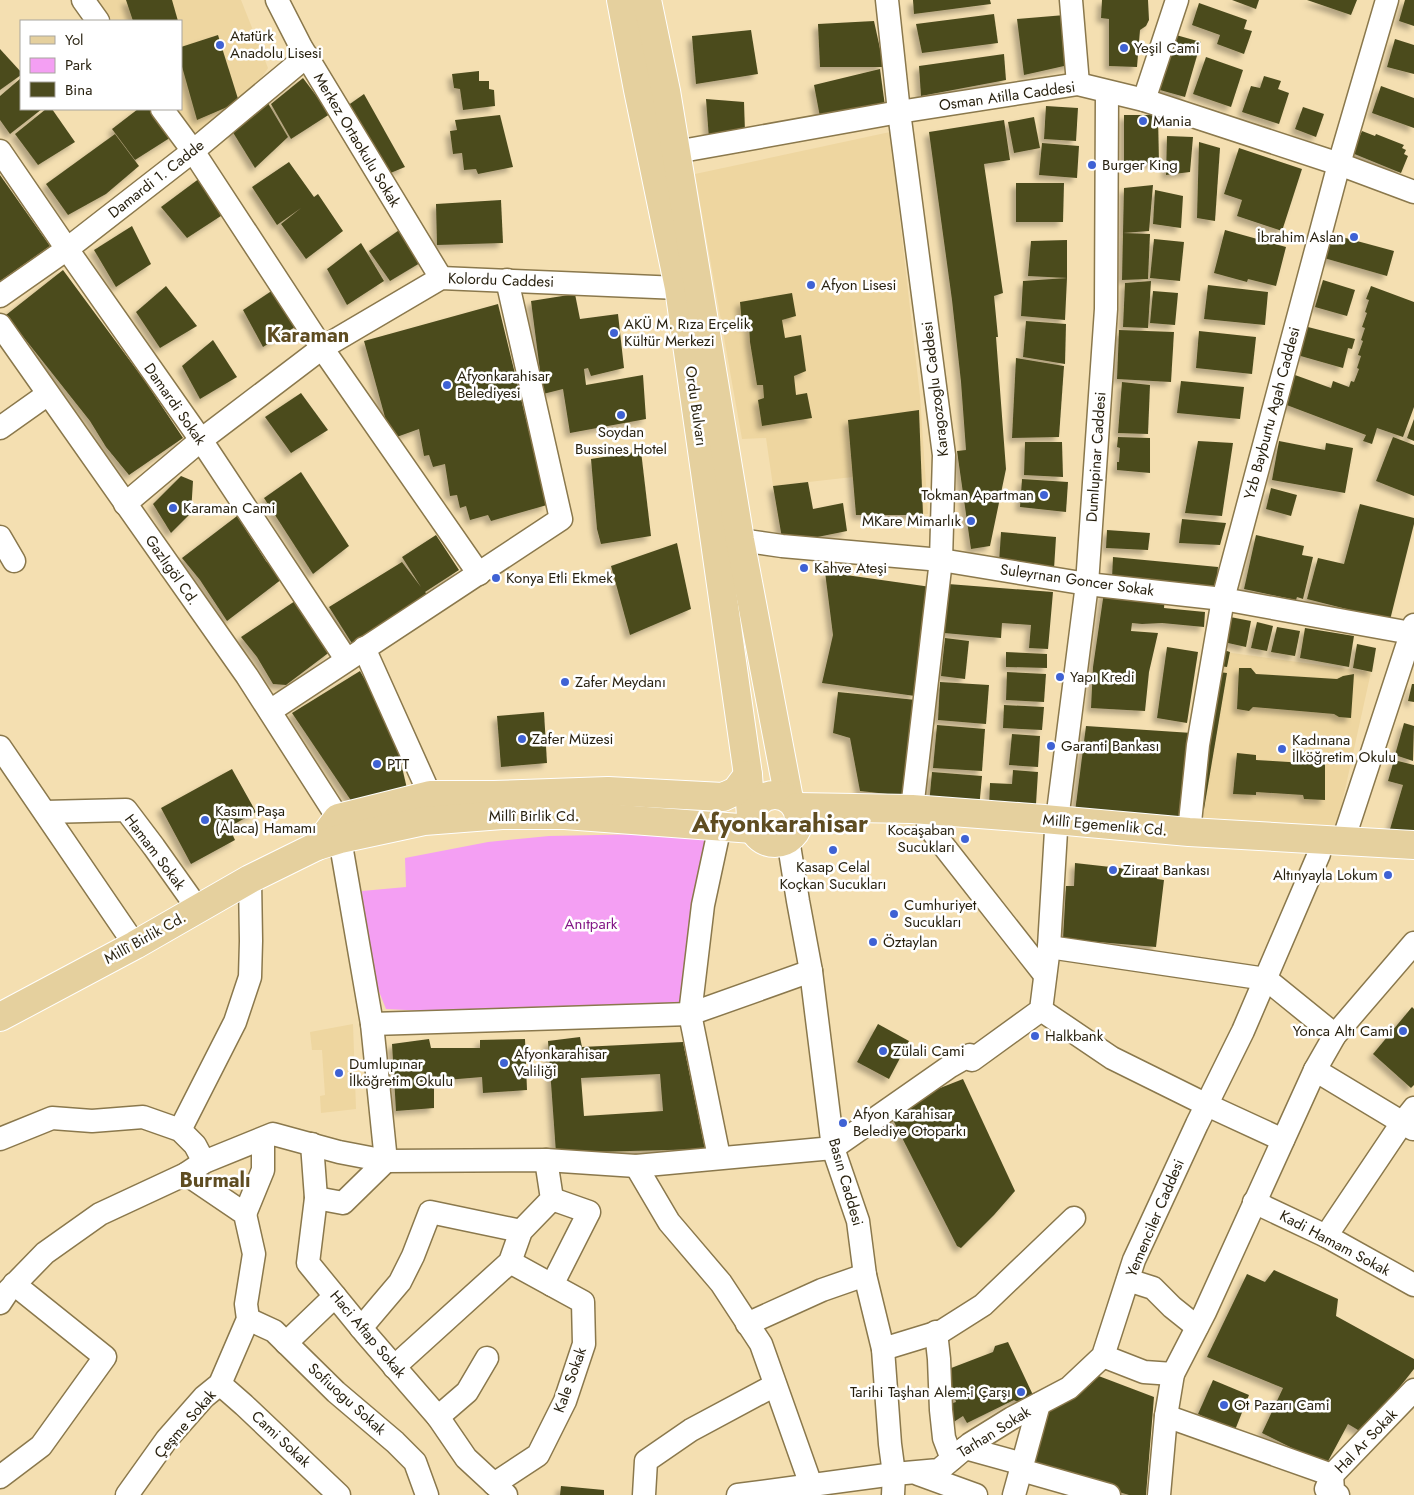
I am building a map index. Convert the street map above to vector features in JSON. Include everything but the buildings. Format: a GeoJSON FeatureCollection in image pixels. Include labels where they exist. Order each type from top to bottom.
{"type":"FeatureCollection","features":[{"type":"Feature","properties":{"kind":"main road","name":"Ordu Bulvarı"},"geometry":{"type":"LineString","coordinates":[[621,0],[679,288],[748,775],[752,822]]}},
{"type":"Feature","properties":{"kind":"main road","name":"Ordu Bulvarı"},"geometry":{"type":"LineString","coordinates":[[647,0],[666,91],[740,540],[793,817]]}},
{"type":"Feature","properties":{"kind":"main road","name":"Millî Birlik Cd."},"geometry":{"type":"LineString","coordinates":[[0,1017],[134,945],[332,834],[430,795],[608,791],[723,797],[736,792],[748,775]]}},
{"type":"Feature","properties":{"kind":"main road"},"geometry":{"type":"LineString","coordinates":[[774,794],[782,795],[793,817],[781,843],[765,841],[758,836],[752,822],[753,808],[758,801],[774,794]]}},
{"type":"Feature","properties":{"kind":"main road","name":"Millî Birlik Cd."},"geometry":{"type":"LineString","coordinates":[[332,834],[424,821],[502,814],[565,815],[720,826],[752,822]]}},
{"type":"Feature","properties":{"kind":"main road","name":"Millî Egemenlik Cd."},"geometry":{"type":"LineString","coordinates":[[793,817],[920,818],[1414,846]]}},
{"type":"Feature","properties":{"kind":"main road","name":"Millî Egemenlik Cd."},"geometry":{"type":"LineString","coordinates":[[1056,826],[1414,862]]}},
{"type":"Feature","properties":{"kind":"street"},"geometry":{"type":"LineString","coordinates":[[83,0],[97,20]]}},
{"type":"Feature","properties":{"kind":"street","name":"Merkez Ortaokulu Sokak"},"geometry":{"type":"LineString","coordinates":[[277,0],[306,56],[441,278]]}},
{"type":"Feature","properties":{"kind":"street","name":"Karagozoglu Caddesi"},"geometry":{"type":"LineString","coordinates":[[887,0],[899,112],[944,454],[941,560],[920,818]]}},
{"type":"Feature","properties":{"kind":"street"},"geometry":{"type":"LineString","coordinates":[[1071,0],[1078,84]]}},
{"type":"Feature","properties":{"kind":"street"},"geometry":{"type":"LineString","coordinates":[[1144,100],[1177,0]]}},
{"type":"Feature","properties":{"kind":"street","name":"Yzb Bayburtu Agah Caddesi"},"geometry":{"type":"LineString","coordinates":[[1189,832],[1198,745],[1223,599],[1339,164],[1387,0]]}},
{"type":"Feature","properties":{"kind":"street","name":"Damardi 1. Cadde"},"geometry":{"type":"LineString","coordinates":[[0,296],[67,249],[193,151],[306,56]]}},
{"type":"Feature","properties":{"kind":"street","name":"Osman Atilla Caddesi"},"geometry":{"type":"LineString","coordinates":[[676,152],[899,112],[1078,84],[1144,100],[1339,164],[1414,192]]}},
{"type":"Feature","properties":{"kind":"street","name":"Dumlupinar Caddesi"},"geometry":{"type":"LineString","coordinates":[[1041,1010],[1049,947],[1056,826],[1087,584],[1106,309],[1107,92]]}},
{"type":"Feature","properties":{"kind":"street"},"geometry":{"type":"LineString","coordinates":[[163,110],[193,151],[322,348],[479,574]]}},
{"type":"Feature","properties":{"kind":"street","name":"Damardi Sokak"},"geometry":{"type":"LineString","coordinates":[[0,150],[201,440],[355,654],[430,795]]}},
{"type":"Feature","properties":{"kind":"street","name":"Kolordu Caddesi"},"geometry":{"type":"LineString","coordinates":[[125,504],[201,440],[322,348],[441,278],[679,288]]}},
{"type":"Feature","properties":{"kind":"street"},"geometry":{"type":"LineString","coordinates":[[270,711],[561,518],[507,280]]}},
{"type":"Feature","properties":{"kind":"street","name":"Gazlıgöl Cd."},"geometry":{"type":"LineString","coordinates":[[0,325],[270,711],[332,834]]}},
{"type":"Feature","properties":{"kind":"street"},"geometry":{"type":"LineString","coordinates":[[0,428],[48,394]]}},
{"type":"Feature","properties":{"kind":"street"},"geometry":{"type":"LineString","coordinates":[[0,537],[14,561]]}},
{"type":"Feature","properties":{"kind":"street","name":"Suleyrnan Goncer Sokak"},"geometry":{"type":"LineString","coordinates":[[740,540],[782,546],[941,560],[1087,584],[1223,599],[1412,629]]}},
{"type":"Feature","properties":{"kind":"street"},"geometry":{"type":"LineString","coordinates":[[1343,841],[1412,629]]}},
{"type":"Feature","properties":{"kind":"street"},"geometry":{"type":"LineString","coordinates":[[1,751],[45,812],[134,945]]}},
{"type":"Feature","properties":{"kind":"street","name":"Hamam Sokak"},"geometry":{"type":"LineString","coordinates":[[45,812],[126,810],[198,908]]}},
{"type":"Feature","properties":{"kind":"street","name":"Basın Caddesi"},"geometry":{"type":"LineString","coordinates":[[793,817],[798,901],[811,971],[833,1148],[858,1221],[866,1276],[883,1349],[890,1444],[900,1481]]}},
{"type":"Feature","properties":{"kind":"street"},"geometry":{"type":"LineString","coordinates":[[920,818],[1045,975]]}},
{"type":"Feature","properties":{"kind":"street"},"geometry":{"type":"LineString","coordinates":[[719,1157],[690,1014],[704,905],[720,826]]}},
{"type":"Feature","properties":{"kind":"street"},"geometry":{"type":"LineString","coordinates":[[332,834],[372,1024],[386,1161]]}},
{"type":"Feature","properties":{"kind":"street","name":"Yemenciler Caddesi"},"geometry":{"type":"LineString","coordinates":[[1039,1404],[1069,1388],[1103,1356],[1134,1260],[1243,1031],[1320,854]]}},
{"type":"Feature","properties":{"kind":"street"},"geometry":{"type":"LineString","coordinates":[[180,1130],[235,1022],[250,977],[250,879]]}},
{"type":"Feature","properties":{"kind":"street"},"geometry":{"type":"LineString","coordinates":[[1163,1493],[1166,1416],[1173,1374],[1197,1327],[1315,1070],[1335,1035],[1414,943]]}},
{"type":"Feature","properties":{"kind":"street"},"geometry":{"type":"LineString","coordinates":[[1049,947],[1266,979],[1335,1035]]}},
{"type":"Feature","properties":{"kind":"street"},"geometry":{"type":"LineString","coordinates":[[372,1024],[690,1014],[811,971]]}},
{"type":"Feature","properties":{"kind":"street"},"geometry":{"type":"LineString","coordinates":[[0,1303],[14,1284],[45,1252],[100,1214],[195,1168],[273,1134],[338,1152],[386,1161],[546,1160],[636,1166],[833,1148],[948,1067],[971,1057],[1041,1010],[1112,1058],[1283,1140]]}},
{"type":"Feature","properties":{"kind":"street"},"geometry":{"type":"LineString","coordinates":[[1315,1070],[1410,1120],[1326,1236]]}},
{"type":"Feature","properties":{"kind":"street"},"geometry":{"type":"LineString","coordinates":[[0,1139],[52,1118],[92,1121],[143,1117],[180,1130],[195,1145],[195,1168],[245,1214],[264,1170],[263,1139]]}},
{"type":"Feature","properties":{"kind":"street","name":"Haci Aftap Sokak"},"geometry":{"type":"LineString","coordinates":[[312,1144],[316,1198],[308,1262],[361,1328],[438,1417],[466,1458],[500,1489]]}},
{"type":"Feature","properties":{"kind":"street"},"geometry":{"type":"LineString","coordinates":[[546,1160],[552,1199]]}},
{"type":"Feature","properties":{"kind":"street"},"geometry":{"type":"LineString","coordinates":[[316,1198],[343,1203],[386,1161]]}},
{"type":"Feature","properties":{"kind":"street"},"geometry":{"type":"LineString","coordinates":[[636,1166],[669,1222],[721,1283],[761,1344],[810,1485]]}},
{"type":"Feature","properties":{"kind":"street"},"geometry":{"type":"LineString","coordinates":[[394,1366],[510,1262],[520,1231],[552,1199]]}},
{"type":"Feature","properties":{"kind":"street"},"geometry":{"type":"LineString","coordinates":[[552,1199],[589,1212],[552,1285]]}},
{"type":"Feature","properties":{"kind":"street","name":"Kadi Hamam Sokak"},"geometry":{"type":"LineString","coordinates":[[1254,1202],[1326,1236],[1414,1285]]}},
{"type":"Feature","properties":{"kind":"street"},"geometry":{"type":"LineString","coordinates":[[361,1328],[400,1282],[413,1256],[430,1212],[520,1231]]}},
{"type":"Feature","properties":{"kind":"street","name":"Çeşme Sokak"},"geometry":{"type":"LineString","coordinates":[[127,1495],[168,1439],[204,1397],[220,1384],[248,1319],[246,1304],[254,1254],[245,1214]]}},
{"type":"Feature","properties":{"kind":"street"},"geometry":{"type":"LineString","coordinates":[[883,1349],[942,1331],[982,1305],[1074,1218]]}},
{"type":"Feature","properties":{"kind":"street","name":"Kale Sokak"},"geometry":{"type":"LineString","coordinates":[[500,1489],[538,1455],[565,1401],[584,1344],[583,1302],[510,1262]]}},
{"type":"Feature","properties":{"kind":"street"},"geometry":{"type":"LineString","coordinates":[[747,1324],[822,1290],[866,1276]]}},
{"type":"Feature","properties":{"kind":"street"},"geometry":{"type":"LineString","coordinates":[[1128,1280],[1153,1288],[1172,1307],[1197,1327]]}},
{"type":"Feature","properties":{"kind":"street"},"geometry":{"type":"LineString","coordinates":[[0,1477],[41,1446],[105,1357],[14,1284]]}},
{"type":"Feature","properties":{"kind":"street"},"geometry":{"type":"LineString","coordinates":[[286,1343],[335,1296]]}},
{"type":"Feature","properties":{"kind":"street","name":"Sofiuogu Sokak"},"geometry":{"type":"LineString","coordinates":[[248,1319],[274,1332],[336,1392],[395,1442],[415,1462],[427,1495]]}},
{"type":"Feature","properties":{"kind":"street"},"geometry":{"type":"LineString","coordinates":[[936,1332],[940,1359],[941,1410],[944,1438],[959,1453],[1022,1467],[1108,1495]]}},
{"type":"Feature","properties":{"kind":"street"},"geometry":{"type":"LineString","coordinates":[[1103,1356],[1144,1372],[1173,1374]]}},
{"type":"Feature","properties":{"kind":"street"},"geometry":{"type":"LineString","coordinates":[[438,1417],[467,1392],[486,1358]]}},
{"type":"Feature","properties":{"kind":"street","name":"Cami Sokak"},"geometry":{"type":"LineString","coordinates":[[220,1384],[339,1495]]}},
{"type":"Feature","properties":{"kind":"street"},"geometry":{"type":"LineString","coordinates":[[644,1495],[646,1461],[691,1430],[775,1385]]}},
{"type":"Feature","properties":{"kind":"street","name":"Hal Ar Sokak"},"geometry":{"type":"LineString","coordinates":[[1331,1488],[1414,1390]]}},
{"type":"Feature","properties":{"kind":"street"},"geometry":{"type":"LineString","coordinates":[[1014,1495],[1039,1404]]}},
{"type":"Feature","properties":{"kind":"street","name":"Tarhan Sokak"},"geometry":{"type":"LineString","coordinates":[[738,1495],[766,1493],[810,1485],[900,1481],[939,1470],[970,1444],[1039,1404]]}},
{"type":"Feature","properties":{"kind":"street"},"geometry":{"type":"LineString","coordinates":[[1166,1416],[1331,1488]]}},
{"type":"Feature","properties":{"kind":"street"},"geometry":{"type":"LineString","coordinates":[[900,1481],[976,1495]]}},
{"type":"Feature","properties":{"kind":"street"},"geometry":{"type":"LineString","coordinates":[[0,1483],[10,1495]]}},
{"type":"Feature","properties":{"kind":"shaded area","name":"Atatürk Anadolu Lisesi"},"geometry":{"type":"Polygon","coordinates":[[[94,0],[241,0],[268,68],[246,101],[224,118],[193,133],[175,110],[182,110],[182,20],[107,20],[94,0]]]}},
{"type":"Feature","properties":{"kind":"shaded area","name":"Afyon Lisesi"},"geometry":{"type":"Polygon","coordinates":[[[890,132],[920,396],[928,514],[856,515],[853,477],[773,486],[766,438],[742,439],[695,174],[890,132]]]}},
{"type":"Feature","properties":{"kind":"shaded area","name":"Kadınana İlköğretim Okulu"},"geometry":{"type":"Polygon","coordinates":[[[1225,652],[1371,672],[1335,835],[1199,826],[1225,652]]]}},
{"type":"Feature","properties":{"kind":"shaded area","name":"Dumlupınar İlköğretim Okulu"},"geometry":{"type":"Polygon","coordinates":[[[353,1024],[356,1109],[321,1113],[320,1096],[325,1095],[322,1050],[312,1050],[310,1032],[353,1024]]]}},
{"type":"Feature","properties":{"kind":"green space","name":"Anıtpark"},"geometry":{"type":"Polygon","coordinates":[[[696,833],[706,836],[684,1009],[448,1012],[386,1009],[368,964],[362,891],[406,887],[405,858],[488,842],[549,836],[696,833]]]}},
{"type":"Feature","properties":{"kind":"place","name":"Atatürk Anadolu Lisesi"},"geometry":{"type":"Point","coordinates":[220,45]}},
{"type":"Feature","properties":{"kind":"place","name":"Yeşil Cami"},"geometry":{"type":"Point","coordinates":[1124,48]}},
{"type":"Feature","properties":{"kind":"place","name":"Mania"},"geometry":{"type":"Point","coordinates":[1143,121]}},
{"type":"Feature","properties":{"kind":"place","name":"Burger King"},"geometry":{"type":"Point","coordinates":[1092,165]}},
{"type":"Feature","properties":{"kind":"place","name":"İbrahim Aslan"},"geometry":{"type":"Point","coordinates":[1354,237]}},
{"type":"Feature","properties":{"kind":"place","name":"Afyon Lisesi"},"geometry":{"type":"Point","coordinates":[811,285]}},
{"type":"Feature","properties":{"kind":"place","name":"AKÜ M. Rıza Erçelik Kültür Merkezi"},"geometry":{"type":"Point","coordinates":[614,333]}},
{"type":"Feature","properties":{"kind":"place","name":"Afyonkarahisar Belediyesi"},"geometry":{"type":"Point","coordinates":[447,385]}},
{"type":"Feature","properties":{"kind":"place","name":"Soydan Bussines Hotel"},"geometry":{"type":"Point","coordinates":[621,415]}},
{"type":"Feature","properties":{"kind":"place","name":"Tokman Apartman"},"geometry":{"type":"Point","coordinates":[1044,495]}},
{"type":"Feature","properties":{"kind":"place","name":"Karaman Cami"},"geometry":{"type":"Point","coordinates":[173,508]}},
{"type":"Feature","properties":{"kind":"place","name":"MKare Mimarlık"},"geometry":{"type":"Point","coordinates":[971,521]}},
{"type":"Feature","properties":{"kind":"place","name":"Kahve Ateşi"},"geometry":{"type":"Point","coordinates":[804,568]}},
{"type":"Feature","properties":{"kind":"place","name":"Konya Etli Ekmek"},"geometry":{"type":"Point","coordinates":[496,578]}},
{"type":"Feature","properties":{"kind":"place","name":"Yapı Kredi"},"geometry":{"type":"Point","coordinates":[1060,677]}},
{"type":"Feature","properties":{"kind":"place","name":"Zafer Meydanı"},"geometry":{"type":"Point","coordinates":[565,682]}},
{"type":"Feature","properties":{"kind":"place","name":"Zafer Müzesi"},"geometry":{"type":"Point","coordinates":[522,739]}},
{"type":"Feature","properties":{"kind":"place","name":"Garanti Bankası"},"geometry":{"type":"Point","coordinates":[1051,746]}},
{"type":"Feature","properties":{"kind":"place","name":"Kadınana İlköğretim Okulu"},"geometry":{"type":"Point","coordinates":[1282,749]}},
{"type":"Feature","properties":{"kind":"place","name":"PTT"},"geometry":{"type":"Point","coordinates":[377,764]}},
{"type":"Feature","properties":{"kind":"place","name":"Kasım Paşa (Alaca) Hamamı"},"geometry":{"type":"Point","coordinates":[205,820]}},
{"type":"Feature","properties":{"kind":"place","name":"Kocaşaban Sucukları"},"geometry":{"type":"Point","coordinates":[965,839]}},
{"type":"Feature","properties":{"kind":"place","name":"Kasap Celal Koçkan Sucukları"},"geometry":{"type":"Point","coordinates":[833,850]}},
{"type":"Feature","properties":{"kind":"place","name":"Ziraat Bankası"},"geometry":{"type":"Point","coordinates":[1113,870]}},
{"type":"Feature","properties":{"kind":"place","name":"Altınyayla Lokum"},"geometry":{"type":"Point","coordinates":[1388,875]}},
{"type":"Feature","properties":{"kind":"place","name":"Cumhuriyet Sucukları"},"geometry":{"type":"Point","coordinates":[894,914]}},
{"type":"Feature","properties":{"kind":"place","name":"Öztaylan"},"geometry":{"type":"Point","coordinates":[873,942]}},
{"type":"Feature","properties":{"kind":"place","name":"Yonca Altı Cami"},"geometry":{"type":"Point","coordinates":[1403,1031]}},
{"type":"Feature","properties":{"kind":"place","name":"Halkbank"},"geometry":{"type":"Point","coordinates":[1035,1036]}},
{"type":"Feature","properties":{"kind":"place","name":"Zülali Cami"},"geometry":{"type":"Point","coordinates":[883,1051]}},
{"type":"Feature","properties":{"kind":"place","name":"Afyonkarahisar Valiliği"},"geometry":{"type":"Point","coordinates":[504,1063]}},
{"type":"Feature","properties":{"kind":"place","name":"Dumlupınar İlköğretim Okulu"},"geometry":{"type":"Point","coordinates":[339,1073]}},
{"type":"Feature","properties":{"kind":"place","name":"Afyon Karahisar Belediye Otoparkı"},"geometry":{"type":"Point","coordinates":[843,1123]}},
{"type":"Feature","properties":{"kind":"place","name":"Tarihi Taşhan Alem-i Çarşı"},"geometry":{"type":"Point","coordinates":[1021,1392]}},
{"type":"Feature","properties":{"kind":"place","name":"Ot Pazarı Cami"},"geometry":{"type":"Point","coordinates":[1224,1405]}},
{"type":"Feature","properties":{"kind":"district","name":"Karaman"},"geometry":{"type":"Point","coordinates":[308,335]}},
{"type":"Feature","properties":{"kind":"district","name":"Afyonkarahisar"},"geometry":{"type":"Point","coordinates":[780,823]}},
{"type":"Feature","properties":{"kind":"district","name":"Burmalı"},"geometry":{"type":"Point","coordinates":[215,1180]}}]}
